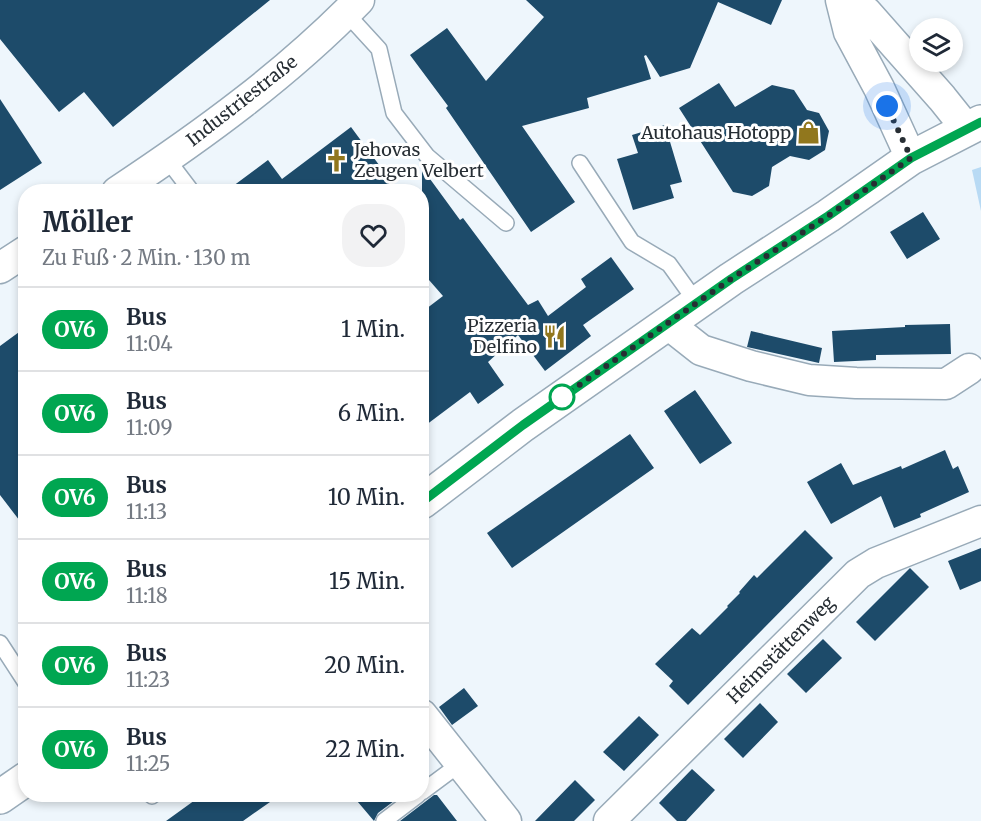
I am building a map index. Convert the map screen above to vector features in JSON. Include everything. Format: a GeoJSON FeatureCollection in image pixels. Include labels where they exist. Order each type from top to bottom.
{"type":"FeatureCollection","features":[{"type":"Feature","properties":{"kind":"main road"},"geometry":{"type":"LineString","coordinates":[[429,497],[523,425],[697,303],[911,158],[973,125]]}},
{"type":"Feature","properties":{"kind":"main road"},"geometry":{"type":"LineString","coordinates":[[0,797],[18,785]]}},
{"type":"Feature","properties":{"kind":"street"},"geometry":{"type":"LineString","coordinates":[[842,0],[866,12],[942,98],[973,125]]}},
{"type":"Feature","properties":{"kind":"street"},"geometry":{"type":"LineString","coordinates":[[842,0],[849,32],[879,88],[911,158]]}},
{"type":"Feature","properties":{"kind":"street","name":"Industriestraße"},"geometry":{"type":"LineString","coordinates":[[129,184],[267,85],[353,7]]}},
{"type":"Feature","properties":{"kind":"street"},"geometry":{"type":"LineString","coordinates":[[0,268],[18,256]]}},
{"type":"Feature","properties":{"kind":"street"},"geometry":{"type":"LineString","coordinates":[[668,324],[701,350],[751,366],[809,380],[946,384],[969,369]]}},
{"type":"Feature","properties":{"kind":"street","name":"Heimstättenweg"},"geometry":{"type":"LineString","coordinates":[[609,821],[858,574],[876,563],[981,521]]}},
{"type":"Feature","properties":{"kind":"street"},"geometry":{"type":"LineString","coordinates":[[429,724],[506,821]]}},
{"type":"Feature","properties":{"kind":"lane"},"geometry":{"type":"LineString","coordinates":[[353,7],[379,49],[394,113],[427,156],[506,223]]}},
{"type":"Feature","properties":{"kind":"lane"},"geometry":{"type":"LineString","coordinates":[[167,159],[186,184]]}},
{"type":"Feature","properties":{"kind":"lane"},"geometry":{"type":"LineString","coordinates":[[580,163],[632,242],[669,264],[697,303]]}},
{"type":"Feature","properties":{"kind":"lane"},"geometry":{"type":"LineString","coordinates":[[0,644],[18,671]]}},
{"type":"Feature","properties":{"kind":"lane"},"geometry":{"type":"LineString","coordinates":[[429,787],[460,763]]}},
{"type":"Feature","properties":{"kind":"lane"},"geometry":{"type":"LineString","coordinates":[[384,821],[409,802]]}},
{"type":"Feature","properties":{"kind":"shaded area"},"geometry":{"type":"Polygon","coordinates":[[[981,167],[981,211],[972,170],[981,167]]]}},
{"type":"Feature","properties":{"kind":"building"},"geometry":{"type":"Polygon","coordinates":[[[0,0],[270,0],[113,127],[84,92],[59,112],[0,39],[0,0]]]}},
{"type":"Feature","properties":{"kind":"building"},"geometry":{"type":"Polygon","coordinates":[[[526,0],[782,0],[771,25],[718,2],[690,68],[660,77],[646,55],[644,56],[651,79],[587,98],[589,108],[522,126],[575,202],[531,232],[446,108],[448,106],[410,55],[447,28],[486,81],[544,17],[526,0]]]}},
{"type":"Feature","properties":{"kind":"building"},"geometry":{"type":"Polygon","coordinates":[[[719,83],[735,107],[772,85],[794,90],[807,110],[819,113],[829,131],[825,150],[809,160],[790,156],[772,167],[769,186],[752,196],[733,192],[679,108],[719,83]]]}},
{"type":"Feature","properties":{"kind":"building"},"geometry":{"type":"Polygon","coordinates":[[[0,99],[42,163],[0,190],[0,99]]]}},
{"type":"Feature","properties":{"kind":"building"},"geometry":{"type":"Polygon","coordinates":[[[665,125],[682,182],[670,185],[674,198],[633,210],[617,159],[638,153],[632,135],[665,125]]]}},
{"type":"Feature","properties":{"kind":"building"},"geometry":{"type":"Polygon","coordinates":[[[351,127],[393,184],[236,184],[268,160],[282,179],[351,127]]]}},
{"type":"Feature","properties":{"kind":"building"},"geometry":{"type":"Polygon","coordinates":[[[422,168],[460,220],[463,218],[528,305],[538,300],[548,316],[586,287],[581,279],[611,257],[634,289],[583,325],[591,336],[545,371],[518,335],[488,362],[504,385],[478,404],[470,392],[429,423],[429,307],[443,296],[429,280],[429,184],[422,184],[422,168]]]}},
{"type":"Feature","properties":{"kind":"building"},"geometry":{"type":"Polygon","coordinates":[[[923,212],[940,239],[907,259],[890,232],[923,212]]]}},
{"type":"Feature","properties":{"kind":"building"},"geometry":{"type":"Polygon","coordinates":[[[950,324],[951,354],[876,355],[876,360],[834,362],[832,331],[950,324]]]}},
{"type":"Feature","properties":{"kind":"building"},"geometry":{"type":"Polygon","coordinates":[[[751,331],[822,348],[819,363],[747,347],[751,331]]]}},
{"type":"Feature","properties":{"kind":"building"},"geometry":{"type":"Polygon","coordinates":[[[18,333],[18,519],[0,495],[0,346],[18,333]]]}},
{"type":"Feature","properties":{"kind":"building"},"geometry":{"type":"Polygon","coordinates":[[[695,390],[732,443],[700,464],[664,411],[695,390]]]}},
{"type":"Feature","properties":{"kind":"building"},"geometry":{"type":"Polygon","coordinates":[[[630,434],[654,468],[512,568],[487,533],[630,434]]]}},
{"type":"Feature","properties":{"kind":"building"},"geometry":{"type":"Polygon","coordinates":[[[945,450],[953,469],[958,466],[969,492],[894,528],[881,496],[831,524],[807,482],[841,463],[853,485],[901,466],[902,469],[945,450]]]}},
{"type":"Feature","properties":{"kind":"building"},"geometry":{"type":"Polygon","coordinates":[[[805,530],[833,558],[688,705],[669,686],[673,681],[655,664],[692,628],[700,635],[728,607],[754,575],[757,578],[805,530]]]}},
{"type":"Feature","properties":{"kind":"building"},"geometry":{"type":"Polygon","coordinates":[[[981,548],[981,581],[960,590],[948,561],[981,548]]]}},
{"type":"Feature","properties":{"kind":"building"},"geometry":{"type":"Polygon","coordinates":[[[910,568],[929,587],[875,641],[856,622],[910,568]]]}},
{"type":"Feature","properties":{"kind":"building"},"geometry":{"type":"Polygon","coordinates":[[[823,639],[842,658],[806,693],[787,674],[823,639]]]}},
{"type":"Feature","properties":{"kind":"building"},"geometry":{"type":"Polygon","coordinates":[[[464,688],[478,706],[452,725],[439,707],[464,688]]]}},
{"type":"Feature","properties":{"kind":"building"},"geometry":{"type":"Polygon","coordinates":[[[760,703],[778,722],[743,758],[724,739],[760,703]]]}},
{"type":"Feature","properties":{"kind":"building"},"geometry":{"type":"Polygon","coordinates":[[[639,716],[659,735],[624,771],[603,752],[639,716]]]}},
{"type":"Feature","properties":{"kind":"building"},"geometry":{"type":"Polygon","coordinates":[[[692,769],[715,790],[686,821],[677,821],[659,803],[692,769]]]}},
{"type":"Feature","properties":{"kind":"building"},"geometry":{"type":"Polygon","coordinates":[[[575,780],[595,800],[574,821],[535,821],[575,780]]]}},
{"type":"Feature","properties":{"kind":"building"},"geometry":{"type":"Polygon","coordinates":[[[437,795],[457,821],[400,821],[425,802],[429,802],[429,799],[437,795]]]}},
{"type":"Feature","properties":{"kind":"building"},"geometry":{"type":"Polygon","coordinates":[[[192,802],[270,802],[243,821],[166,821],[192,802]]]}},
{"type":"Feature","properties":{"kind":"building"},"geometry":{"type":"Polygon","coordinates":[[[358,802],[393,802],[378,813],[374,821],[358,802]]]}},
{"type":"Feature","properties":{"kind":"bus line","name":"OV6"},"geometry":{"type":"LineString","coordinates":[[429,497],[523,425],[731,279],[828,216],[911,158],[981,122]]}},
{"type":"Feature","properties":{"kind":"place","name":"Autohaus Hotopp"},"geometry":{"type":"Point","coordinates":[809,133]}},
{"type":"Feature","properties":{"kind":"place","name":"Jehovas Zeugen Velbert"},"geometry":{"type":"Point","coordinates":[336,160]}},
{"type":"Feature","properties":{"kind":"place","name":"Pizzeria Delfino"},"geometry":{"type":"Point","coordinates":[555,336]}},
{"type":"Feature","properties":{"kind":"route"},"geometry":{"type":"LineString","coordinates":[[562,397],[731,279],[828,216],[911,158],[887,106]]}}]}
